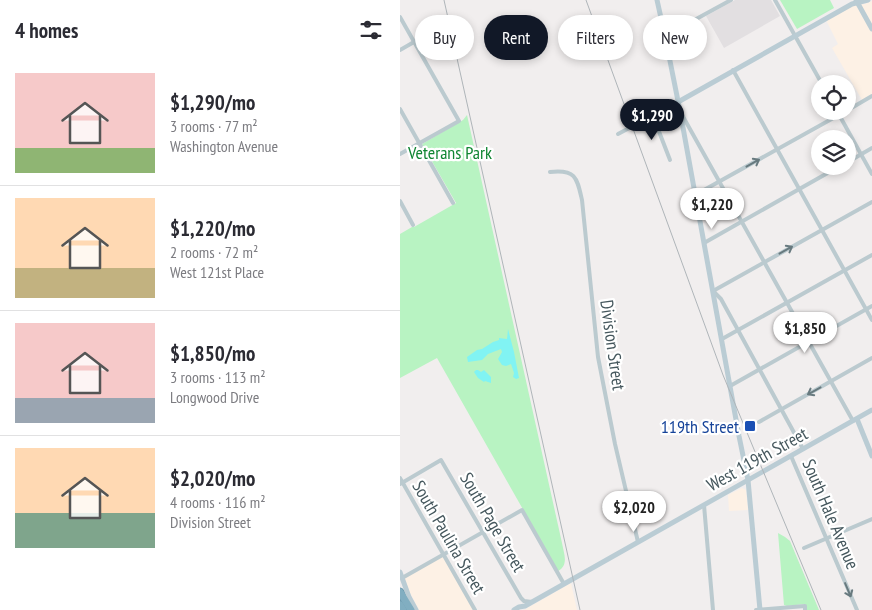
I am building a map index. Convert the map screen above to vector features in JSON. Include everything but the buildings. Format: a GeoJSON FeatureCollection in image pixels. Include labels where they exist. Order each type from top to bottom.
{"type":"FeatureCollection","features":[{"type":"Feature","properties":{"kind":"highway"},"geometry":{"type":"LineString","coordinates":[[400,592],[411,610]]}},
{"type":"Feature","properties":{"kind":"highway"},"geometry":{"type":"LineString","coordinates":[[400,605],[403,610]]}},
{"type":"Feature","properties":{"kind":"main road"},"geometry":{"type":"LineString","coordinates":[[657,0],[660,15]]}},
{"type":"Feature","properties":{"kind":"main road"},"geometry":{"type":"LineString","coordinates":[[678,102],[856,1],[868,0]]}},
{"type":"Feature","properties":{"kind":"main road"},"geometry":{"type":"LineString","coordinates":[[856,1],[872,29]]}},
{"type":"Feature","properties":{"kind":"main road"},"geometry":{"type":"LineString","coordinates":[[670,60],[748,480],[760,610]]}},
{"type":"Feature","properties":{"kind":"main road","name":"West 119th Street"},"geometry":{"type":"LineString","coordinates":[[520,608],[872,410]]}},
{"type":"Feature","properties":{"kind":"main road"},"geometry":{"type":"LineString","coordinates":[[855,420],[872,456]]}},
{"type":"Feature","properties":{"kind":"main road"},"geometry":{"type":"LineString","coordinates":[[401,575],[416,610]]}},
{"type":"Feature","properties":{"kind":"street"},"geometry":{"type":"LineString","coordinates":[[704,15],[731,0]]}},
{"type":"Feature","properties":{"kind":"street"},"geometry":{"type":"LineString","coordinates":[[775,0],[817,75]]}},
{"type":"Feature","properties":{"kind":"street"},"geometry":{"type":"LineString","coordinates":[[400,17],[458,121],[400,154]]}},
{"type":"Feature","properties":{"kind":"street"},"geometry":{"type":"LineString","coordinates":[[400,50],[414,42]]}},
{"type":"Feature","properties":{"kind":"street"},"geometry":{"type":"LineString","coordinates":[[733,70],[872,320]]}},
{"type":"Feature","properties":{"kind":"street"},"geometry":{"type":"LineString","coordinates":[[856,106],[872,96]]}},
{"type":"Feature","properties":{"kind":"street"},"geometry":{"type":"LineString","coordinates":[[618,134],[678,102]]}},
{"type":"Feature","properties":{"kind":"street"},"geometry":{"type":"LineString","coordinates":[[400,109],[453,203]]}},
{"type":"Feature","properties":{"kind":"street"},"geometry":{"type":"LineString","coordinates":[[680,111],[808,342],[855,420]]}},
{"type":"Feature","properties":{"kind":"street"},"geometry":{"type":"LineString","coordinates":[[653,116],[670,160]]}},
{"type":"Feature","properties":{"kind":"street"},"geometry":{"type":"LineString","coordinates":[[695,195],[777,150],[826,120]]}},
{"type":"Feature","properties":{"kind":"street"},"geometry":{"type":"LineString","coordinates":[[842,120],[872,174]]}},
{"type":"Feature","properties":{"kind":"street"},"geometry":{"type":"LineString","coordinates":[[856,157],[872,148]]}},
{"type":"Feature","properties":{"kind":"street","name":"Division Street"},"geometry":{"type":"LineString","coordinates":[[550,172],[557,171],[575,176],[582,200],[598,357],[638,542]]}},
{"type":"Feature","properties":{"kind":"street"},"geometry":{"type":"LineString","coordinates":[[704,243],[825,175]]}},
{"type":"Feature","properties":{"kind":"street"},"geometry":{"type":"LineString","coordinates":[[400,201],[413,225]]}},
{"type":"Feature","properties":{"kind":"street"},"geometry":{"type":"LineString","coordinates":[[803,449],[721,299],[713,291],[872,202]]}},
{"type":"Feature","properties":{"kind":"street"},"geometry":{"type":"LineString","coordinates":[[722,339],[872,254]]}},
{"type":"Feature","properties":{"kind":"street"},"geometry":{"type":"LineString","coordinates":[[730,386],[872,306]]}},
{"type":"Feature","properties":{"kind":"street"},"geometry":{"type":"LineString","coordinates":[[759,422],[872,358]]}},
{"type":"Feature","properties":{"kind":"street","name":"South Hale Avenue"},"geometry":{"type":"LineString","coordinates":[[791,456],[856,610]]}},
{"type":"Feature","properties":{"kind":"street","name":"South Page Street"},"geometry":{"type":"LineString","coordinates":[[401,482],[441,460],[520,598],[522,603],[520,608]]}},
{"type":"Feature","properties":{"kind":"street","name":"South Paulina Street"},"geometry":{"type":"LineString","coordinates":[[401,482],[475,610]]}},
{"type":"Feature","properties":{"kind":"street"},"geometry":{"type":"LineString","coordinates":[[704,505],[713,610]]}},
{"type":"Feature","properties":{"kind":"street"},"geometry":{"type":"LineString","coordinates":[[401,575],[443,555],[522,510],[564,584]]}},
{"type":"Feature","properties":{"kind":"street"},"geometry":{"type":"LineString","coordinates":[[804,548],[872,519]]}},
{"type":"Feature","properties":{"kind":"street","name":"South Page Street"},"geometry":{"type":"LineString","coordinates":[[520,598],[524,601],[532,602]]}},
{"type":"Feature","properties":{"kind":"street"},"geometry":{"type":"LineString","coordinates":[[756,610],[805,608]]}},
{"type":"Feature","properties":{"kind":"shaded area"},"geometry":{"type":"Polygon","coordinates":[[[735,0],[771,0],[780,16],[724,48],[707,15],[735,0]]]}},
{"type":"Feature","properties":{"kind":"shaded area"},"geometry":{"type":"Polygon","coordinates":[[[872,1],[872,94],[862,100],[856,90],[856,75],[848,75],[832,48],[838,44],[826,20],[854,5],[872,1]]]}},
{"type":"Feature","properties":{"kind":"shaded area"},"geometry":{"type":"Polygon","coordinates":[[[742,488],[746,490],[748,510],[729,511],[728,495],[742,488]]]}},
{"type":"Feature","properties":{"kind":"shaded area"},"geometry":{"type":"Polygon","coordinates":[[[443,555],[475,610],[419,610],[404,577],[443,555]]]}},
{"type":"Feature","properties":{"kind":"shaded area"},"geometry":{"type":"Polygon","coordinates":[[[571,583],[577,610],[524,610],[571,583]]]}},
{"type":"Feature","properties":{"kind":"green space"},"geometry":{"type":"Polygon","coordinates":[[[780,0],[830,0],[834,8],[797,29],[780,0]]]}},
{"type":"Feature","properties":{"kind":"green space","name":"Veterans Park"},"geometry":{"type":"Polygon","coordinates":[[[467,115],[564,551],[564,566],[558,571],[437,358],[400,378],[400,234],[456,203],[422,144],[463,120],[467,115]]]}},
{"type":"Feature","properties":{"kind":"green space"},"geometry":{"type":"Polygon","coordinates":[[[778,533],[790,541],[819,610],[807,610],[805,604],[784,605],[778,533]]]}},
{"type":"Feature","properties":{"kind":"water"},"geometry":{"type":"Polygon","coordinates":[[[508,329],[519,378],[513,377],[514,373],[511,364],[502,365],[498,359],[502,352],[501,349],[488,354],[482,360],[468,362],[467,357],[477,350],[499,340],[499,338],[507,339],[508,329]]]}},
{"type":"Feature","properties":{"kind":"water"},"geometry":{"type":"Polygon","coordinates":[[[476,370],[481,372],[484,370],[491,377],[491,383],[484,382],[478,378],[474,372],[476,370]]]}},
{"type":"Feature","properties":{"kind":"railway"},"geometry":{"type":"LineString","coordinates":[[444,0],[580,610]]}},
{"type":"Feature","properties":{"kind":"railway"},"geometry":{"type":"LineString","coordinates":[[586,0],[723,375],[821,610]]}},
{"type":"Feature","properties":{"kind":"place","name":"119th Street"},"geometry":{"type":"Point","coordinates":[750,426]}}]}
